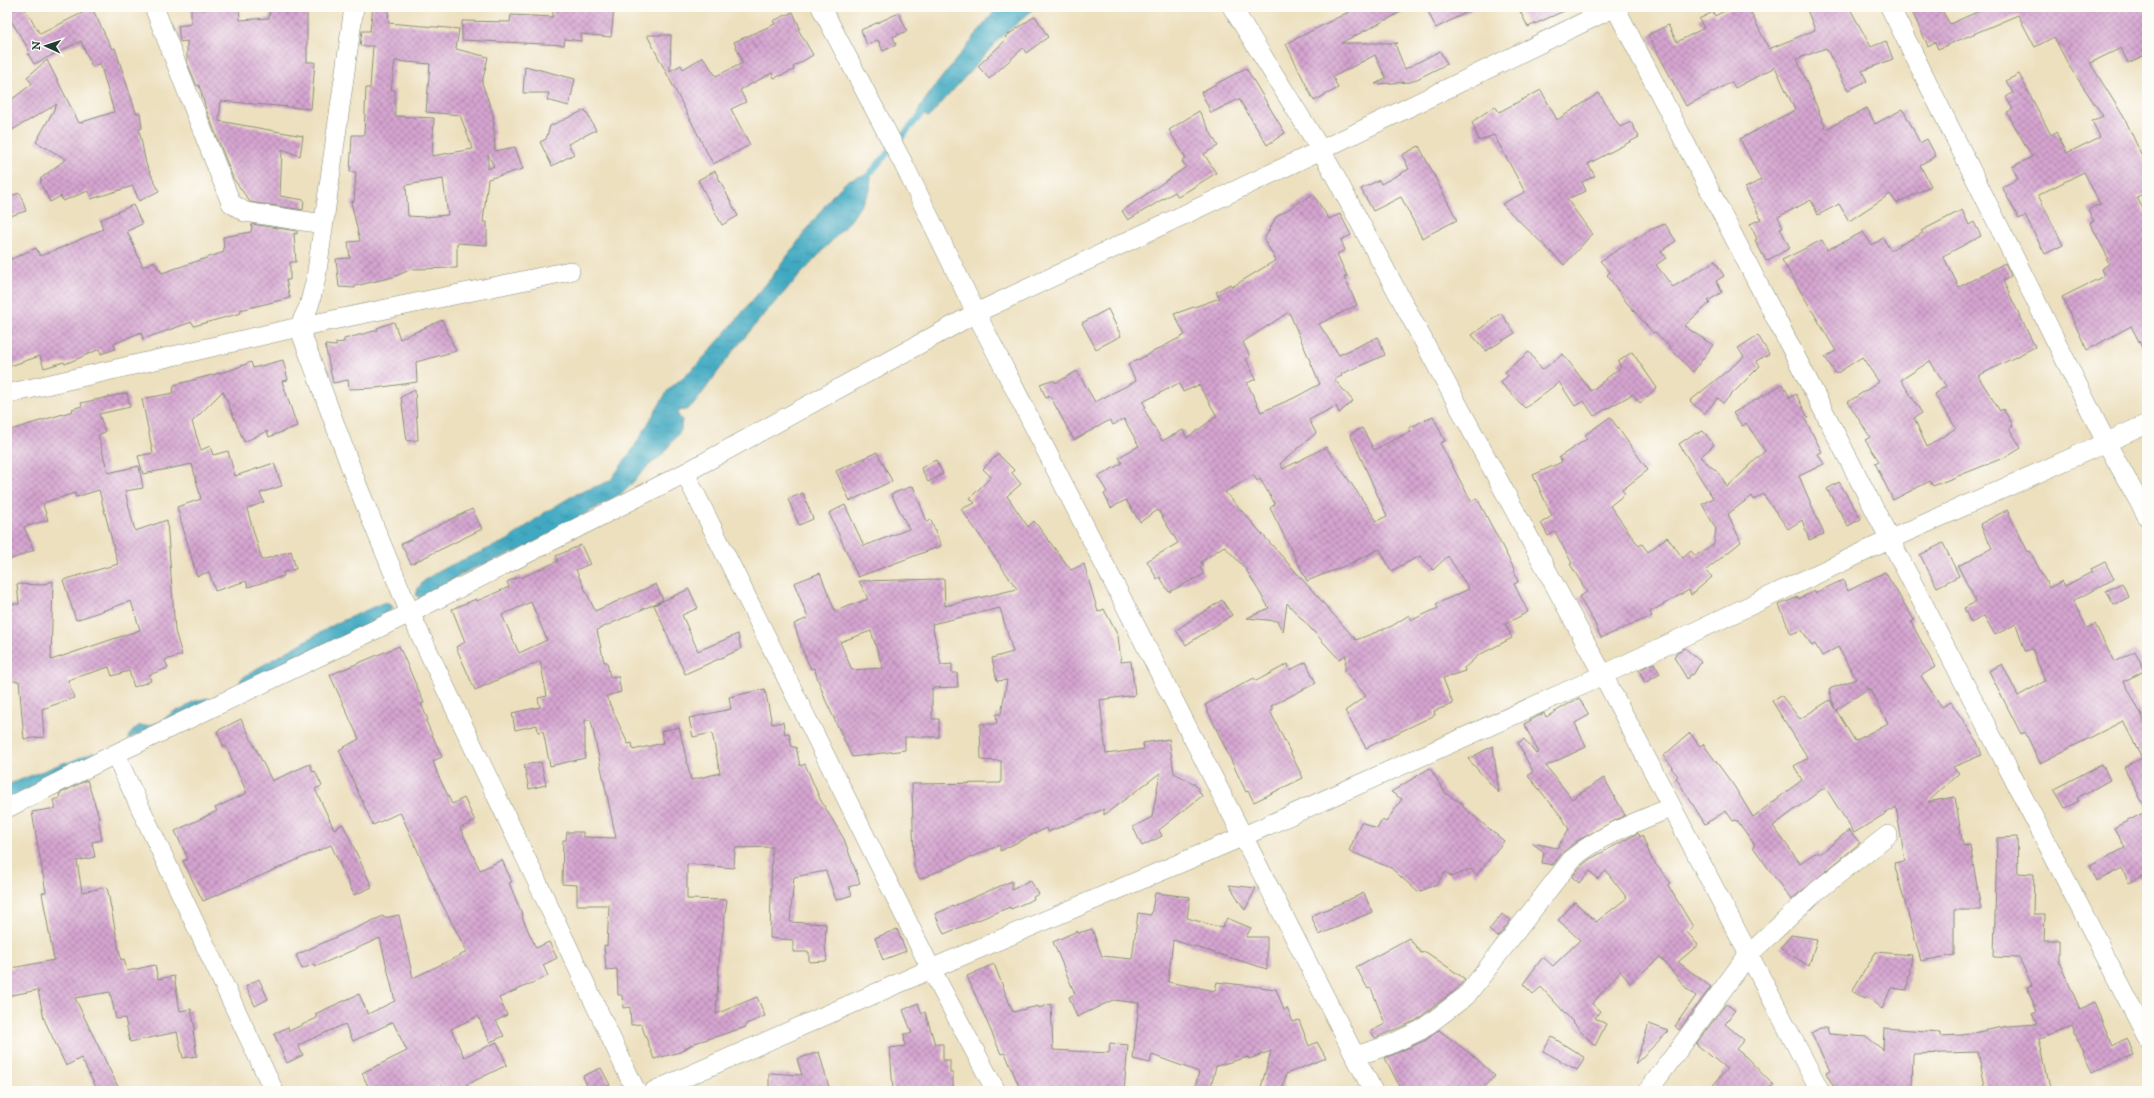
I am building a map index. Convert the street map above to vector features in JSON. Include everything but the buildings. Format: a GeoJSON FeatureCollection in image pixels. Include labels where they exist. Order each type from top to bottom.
{"type":"FeatureCollection","features":[{"type":"Feature","properties":{"kind":"street"},"geometry":{"type":"LineString","coordinates":[[154,7],[231,203],[245,212],[323,224]]}},
{"type":"Feature","properties":{"kind":"street"},"geometry":{"type":"LineString","coordinates":[[354,7],[316,278],[309,306],[299,327],[358,487],[410,613],[636,1091]]}},
{"type":"Feature","properties":{"kind":"street"},"geometry":{"type":"LineString","coordinates":[[821,7],[881,124],[905,167],[976,313],[1374,1091]]}},
{"type":"Feature","properties":{"kind":"street"},"geometry":{"type":"LineString","coordinates":[[1232,7],[1321,150],[1603,675],[1820,1091]]}},
{"type":"Feature","properties":{"kind":"street"},"geometry":{"type":"LineString","coordinates":[[7,808],[115,754],[410,613],[685,472],[976,313],[1321,150],[1615,7],[2147,1037]]}},
{"type":"Feature","properties":{"kind":"street"},"geometry":{"type":"LineString","coordinates":[[1890,7],[2106,442],[2147,516]]}},
{"type":"Feature","properties":{"kind":"street"},"geometry":{"type":"LineString","coordinates":[[7,394],[299,327],[570,271]]}},
{"type":"Feature","properties":{"kind":"street"},"geometry":{"type":"LineString","coordinates":[[654,1091],[931,969],[1244,836],[1603,675],[1890,538],[2147,424]]}},
{"type":"Feature","properties":{"kind":"street"},"geometry":{"type":"LineString","coordinates":[[685,472],[931,969],[996,1091]]}},
{"type":"Feature","properties":{"kind":"street"},"geometry":{"type":"LineString","coordinates":[[115,754],[274,1091]]}},
{"type":"Feature","properties":{"kind":"street"},"geometry":{"type":"LineString","coordinates":[[1356,1056],[1389,1045],[1421,1030],[1466,996],[1572,859],[1583,849],[1595,841],[1672,807]]}},
{"type":"Feature","properties":{"kind":"street"},"geometry":{"type":"LineString","coordinates":[[1648,1091],[1748,955],[1817,891],[1888,835]]}},
{"type":"Feature","properties":{"kind":"water"},"geometry":{"type":"Polygon","coordinates":[[[998,7],[1036,7],[1000,38],[929,117],[918,113],[920,107],[935,86],[998,7]]]}},
{"type":"Feature","properties":{"kind":"water"},"geometry":{"type":"Polygon","coordinates":[[[871,173],[870,191],[851,220],[766,312],[734,350],[695,403],[686,410],[678,411],[678,415],[682,420],[681,430],[662,455],[648,466],[624,492],[523,549],[469,570],[423,598],[416,596],[418,588],[425,580],[440,570],[508,540],[544,513],[574,495],[610,481],[633,449],[668,390],[697,365],[721,338],[771,278],[832,196],[848,180],[871,173]]]}},
{"type":"Feature","properties":{"kind":"water"},"geometry":{"type":"Polygon","coordinates":[[[385,602],[393,607],[384,617],[239,687],[241,679],[251,672],[337,623],[385,602]]]}},
{"type":"Feature","properties":{"kind":"water"},"geometry":{"type":"Polygon","coordinates":[[[207,698],[213,700],[128,739],[130,734],[138,726],[148,726],[160,722],[173,712],[183,709],[192,702],[207,698]]]}},
{"type":"Feature","properties":{"kind":"water"},"geometry":{"type":"Polygon","coordinates":[[[66,762],[75,768],[7,802],[7,785],[66,762]]]}},
{"type":"Feature","properties":{"kind":"waterway"},"geometry":{"type":"LineString","coordinates":[[866,178],[927,108]]}},
{"type":"Feature","properties":{"kind":"waterway"},"geometry":{"type":"LineString","coordinates":[[64,767],[93,755]]}}]}
